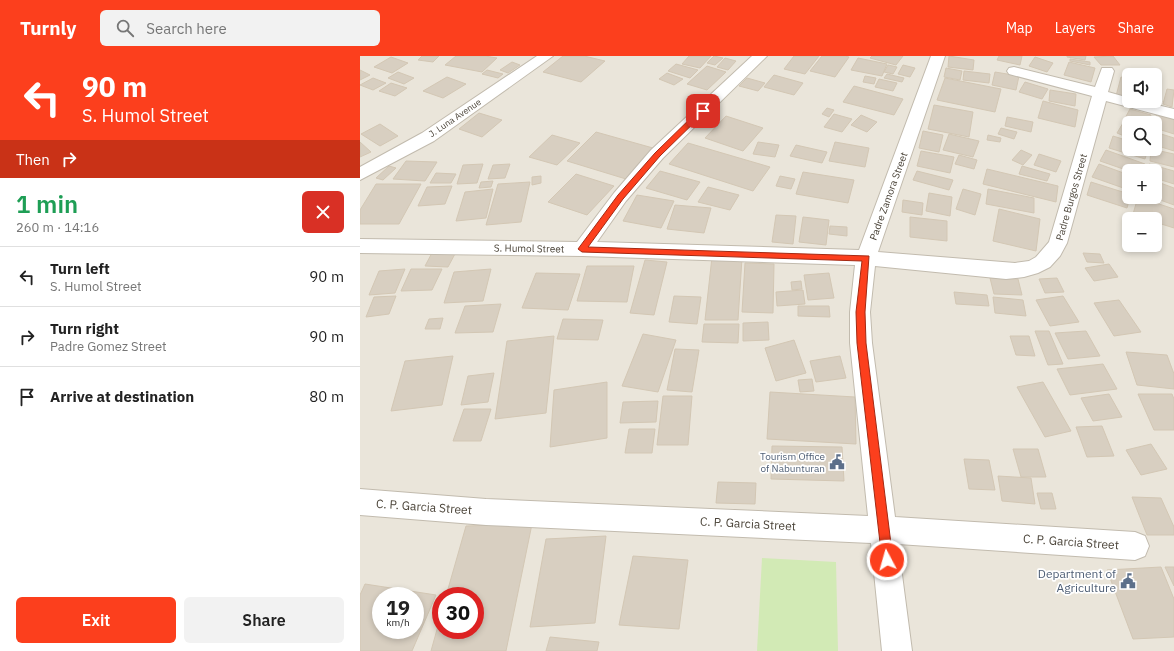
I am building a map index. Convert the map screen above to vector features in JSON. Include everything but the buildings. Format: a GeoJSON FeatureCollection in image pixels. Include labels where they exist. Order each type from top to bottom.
{"type":"FeatureCollection","features":[{"type":"Feature","properties":{"kind":"street","name":"J. Luna Avenue"},"geometry":{"type":"LineString","coordinates":[[360,174],[428,137],[546,56]]}},
{"type":"Feature","properties":{"kind":"street"},"geometry":{"type":"LineString","coordinates":[[582,249],[620,197],[657,154],[760,56]]}},
{"type":"Feature","properties":{"kind":"street","name":"Padre Zamora Street"},"geometry":{"type":"LineString","coordinates":[[897,651],[861,343],[860,312],[866,258],[938,56]]}},
{"type":"Feature","properties":{"kind":"street","name":"Padre Burgos Street"},"geometry":{"type":"LineString","coordinates":[[866,258],[1006,271],[1039,266],[1050,257],[1058,243],[1107,70]]}},
{"type":"Feature","properties":{"kind":"street"},"geometry":{"type":"LineString","coordinates":[[1014,71],[1084,88],[1117,100],[1174,114]]}},
{"type":"Feature","properties":{"kind":"street","name":"S. Humol Street"},"geometry":{"type":"LineString","coordinates":[[360,246],[582,249],[866,258]]}},
{"type":"Feature","properties":{"kind":"street","name":"C. P. Garcia Street"},"geometry":{"type":"LineString","coordinates":[[360,502],[486,512],[884,530],[1135,546]]}},
{"type":"Feature","properties":{"kind":"shaded area"},"geometry":{"type":"Polygon","coordinates":[[[360,56],[1174,56],[1174,651],[360,651],[360,56]]]}},
{"type":"Feature","properties":{"kind":"green space"},"geometry":{"type":"Polygon","coordinates":[[[762,558],[836,562],[838,651],[757,651],[762,558]]]}},
{"type":"Feature","properties":{"kind":"place","name":"Tourism Office of Nabunturan"},"geometry":{"type":"Point","coordinates":[837,462]}},
{"type":"Feature","properties":{"kind":"place","name":"Department of Agriculture"},"geometry":{"type":"Point","coordinates":[1128,581]}},
{"type":"Feature","properties":{"kind":"route"},"geometry":{"type":"LineString","coordinates":[[703,111],[657,154],[620,197],[582,249],[866,258],[860,312],[861,343],[887,560]]}}]}
